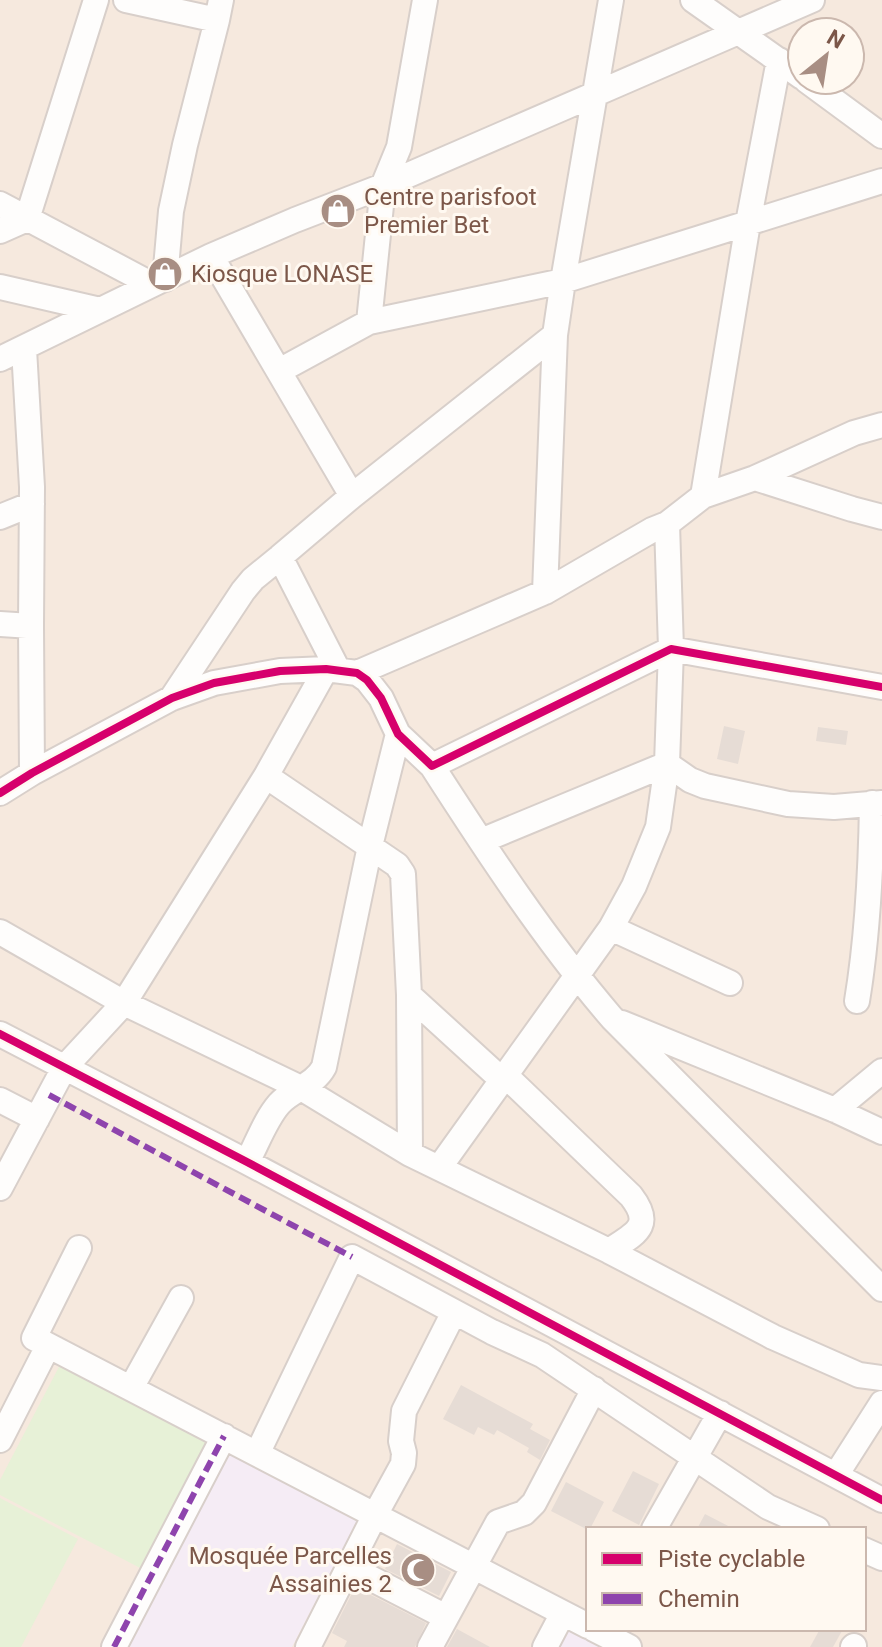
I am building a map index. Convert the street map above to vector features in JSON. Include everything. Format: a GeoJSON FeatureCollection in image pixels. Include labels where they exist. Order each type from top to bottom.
{"type":"FeatureCollection","features":[{"type":"Feature","properties":{"kind":"street"},"geometry":{"type":"LineString","coordinates":[[0,231],[27,219],[96,0]]}},
{"type":"Feature","properties":{"kind":"street"},"geometry":{"type":"LineString","coordinates":[[126,0],[219,10],[185,145],[158,282]]}},
{"type":"Feature","properties":{"kind":"street"},"geometry":{"type":"LineString","coordinates":[[369,322],[383,186],[399,147],[425,0]]}},
{"type":"Feature","properties":{"kind":"street"},"geometry":{"type":"LineString","coordinates":[[545,592],[555,335],[611,0]]}},
{"type":"Feature","properties":{"kind":"street"},"geometry":{"type":"LineString","coordinates":[[693,0],[786,65]]}},
{"type":"Feature","properties":{"kind":"street"},"geometry":{"type":"LineString","coordinates":[[0,359],[211,256],[383,186],[812,0]]}},
{"type":"Feature","properties":{"kind":"street"},"geometry":{"type":"LineString","coordinates":[[703,496],[748,223],[779,60]]}},
{"type":"Feature","properties":{"kind":"street"},"geometry":{"type":"LineString","coordinates":[[827,96],[882,136]]}},
{"type":"Feature","properties":{"kind":"street"},"geometry":{"type":"LineString","coordinates":[[279,371],[369,322],[563,281],[882,181]]}},
{"type":"Feature","properties":{"kind":"street"},"geometry":{"type":"LineString","coordinates":[[0,204],[158,282]]}},
{"type":"Feature","properties":{"kind":"street"},"geometry":{"type":"LineString","coordinates":[[211,256],[352,496]]}},
{"type":"Feature","properties":{"kind":"street"},"geometry":{"type":"LineString","coordinates":[[0,287],[100,310]]}},
{"type":"Feature","properties":{"kind":"street"},"geometry":{"type":"LineString","coordinates":[[172,698],[253,579],[555,335]]}},
{"type":"Feature","properties":{"kind":"street"},"geometry":{"type":"LineString","coordinates":[[24,349],[32,504],[32,773]]}},
{"type":"Feature","properties":{"kind":"street"},"geometry":{"type":"LineString","coordinates":[[0,1188],[64,1068],[124,1003],[266,776],[340,671],[545,592],[667,524],[703,496],[755,478],[854,433],[882,425]]}},
{"type":"Feature","properties":{"kind":"street"},"geometry":{"type":"LineString","coordinates":[[755,478],[882,517]]}},
{"type":"Feature","properties":{"kind":"street"},"geometry":{"type":"LineString","coordinates":[[0,517],[32,504]]}},
{"type":"Feature","properties":{"kind":"street"},"geometry":{"type":"LineString","coordinates":[[439,1168],[611,928],[634,886],[658,827],[667,764],[671,649],[667,524]]}},
{"type":"Feature","properties":{"kind":"street"},"geometry":{"type":"LineString","coordinates":[[280,557],[340,671]]}},
{"type":"Feature","properties":{"kind":"street"},"geometry":{"type":"LineString","coordinates":[[0,624],[31,626]]}},
{"type":"Feature","properties":{"kind":"street"},"geometry":{"type":"LineString","coordinates":[[432,766],[671,649],[882,687]]}},
{"type":"Feature","properties":{"kind":"street"},"geometry":{"type":"LineString","coordinates":[[0,793],[172,698],[214,683],[280,671],[340,671],[367,680],[381,698],[398,734],[432,766],[577,977],[612,1018],[882,1289]]}},
{"type":"Feature","properties":{"kind":"street"},"geometry":{"type":"LineString","coordinates":[[247,1162],[273,1111],[290,1094],[303,1089],[321,1074],[324,1067],[370,846],[398,734]]}},
{"type":"Feature","properties":{"kind":"street"},"geometry":{"type":"LineString","coordinates":[[667,764],[705,786],[775,801],[834,807],[877,803],[866,942],[857,1001]]}},
{"type":"Feature","properties":{"kind":"street"},"geometry":{"type":"LineString","coordinates":[[481,841],[667,764]]}},
{"type":"Feature","properties":{"kind":"street"},"geometry":{"type":"LineString","coordinates":[[266,776],[397,865],[403,874],[409,995],[410,1154]]}},
{"type":"Feature","properties":{"kind":"street"},"geometry":{"type":"LineString","coordinates":[[611,928],[730,983]]}},
{"type":"Feature","properties":{"kind":"street"},"geometry":{"type":"LineString","coordinates":[[0,932],[124,1003],[303,1089],[410,1154],[609,1251],[773,1337],[859,1375],[882,1378]]}},
{"type":"Feature","properties":{"kind":"street"},"geometry":{"type":"LineString","coordinates":[[409,995],[631,1196],[641,1209],[643,1219],[639,1230],[609,1251]]}},
{"type":"Feature","properties":{"kind":"street"},"geometry":{"type":"LineString","coordinates":[[612,1018],[882,1132]]}},
{"type":"Feature","properties":{"kind":"street"},"geometry":{"type":"LineString","coordinates":[[0,1034],[882,1500]]}},
{"type":"Feature","properties":{"kind":"street"},"geometry":{"type":"LineString","coordinates":[[835,1110],[882,1071]]}},
{"type":"Feature","properties":{"kind":"street"},"geometry":{"type":"LineString","coordinates":[[0,1100],[37,1119]]}},
{"type":"Feature","properties":{"kind":"street"},"geometry":{"type":"LineString","coordinates":[[79,1248],[34,1338],[586,1625]]}},
{"type":"Feature","properties":{"kind":"street"},"geometry":{"type":"LineString","coordinates":[[257,1454],[352,1257],[492,1332],[542,1355],[768,1507],[813,1527]]}},
{"type":"Feature","properties":{"kind":"street"},"geometry":{"type":"LineString","coordinates":[[131,1388],[181,1298]]}},
{"type":"Feature","properties":{"kind":"street"},"geometry":{"type":"LineString","coordinates":[[308,1647],[403,1464],[401,1441],[404,1411],[454,1312]]}},
{"type":"Feature","properties":{"kind":"street"},"geometry":{"type":"LineString","coordinates":[[0,1440],[48,1346]]}},
{"type":"Feature","properties":{"kind":"street"},"geometry":{"type":"LineString","coordinates":[[430,1647],[498,1522],[524,1513],[534,1503],[594,1389]]}},
{"type":"Feature","properties":{"kind":"street"},"geometry":{"type":"LineString","coordinates":[[836,1475],[882,1403]]}},
{"type":"Feature","properties":{"kind":"street"},"geometry":{"type":"LineString","coordinates":[[655,1527],[720,1413]]}},
{"type":"Feature","properties":{"kind":"street"},"geometry":{"type":"LineString","coordinates":[[114,1647],[224,1436]]}},
{"type":"Feature","properties":{"kind":"street"},"geometry":{"type":"LineString","coordinates":[[349,1567],[446,1617]]}},
{"type":"Feature","properties":{"kind":"street"},"geometry":{"type":"LineString","coordinates":[[545,1647],[563,1613]]}},
{"type":"Feature","properties":{"kind":"street"},"geometry":{"type":"LineString","coordinates":[[599,1631],[629,1647]]}},
{"type":"Feature","properties":{"kind":"shaded area"},"geometry":{"type":"Polygon","coordinates":[[[0,0],[882,0],[882,1647],[0,1647],[0,0]]]}},
{"type":"Feature","properties":{"kind":"shaded area"},"geometry":{"type":"Polygon","coordinates":[[[226,1448],[359,1517],[292,1647],[123,1647],[226,1448]]]}},
{"type":"Feature","properties":{"kind":"shaded area"},"geometry":{"type":"Polygon","coordinates":[[[566,1629],[599,1647],[556,1647],[566,1629]]]}},
{"type":"Feature","properties":{"kind":"green space"},"geometry":{"type":"Polygon","coordinates":[[[62,1361],[211,1439],[144,1570],[0,1495],[0,1480],[62,1361]]]}},
{"type":"Feature","properties":{"kind":"green space"},"geometry":{"type":"Polygon","coordinates":[[[0,1498],[78,1539],[21,1647],[0,1647],[0,1498]]]}},
{"type":"Feature","properties":{"kind":"building"},"geometry":{"type":"Polygon","coordinates":[[[724,726],[745,731],[738,764],[717,759],[724,726]]]}},
{"type":"Feature","properties":{"kind":"building"},"geometry":{"type":"Polygon","coordinates":[[[818,727],[848,731],[846,745],[816,741],[818,727]]]}},
{"type":"Feature","properties":{"kind":"building"},"geometry":{"type":"Polygon","coordinates":[[[461,1385],[533,1424],[530,1429],[550,1440],[540,1460],[527,1452],[529,1448],[497,1430],[494,1435],[478,1427],[474,1435],[443,1419],[461,1385]]]}},
{"type":"Feature","properties":{"kind":"building"},"geometry":{"type":"Polygon","coordinates":[[[633,1471],[659,1484],[639,1525],[612,1511],[633,1471]]]}},
{"type":"Feature","properties":{"kind":"building"},"geometry":{"type":"Polygon","coordinates":[[[566,1482],[604,1502],[591,1527],[586,1529],[551,1511],[566,1482]]]}},
{"type":"Feature","properties":{"kind":"building"},"geometry":{"type":"Polygon","coordinates":[[[705,1514],[730,1527],[698,1527],[705,1514]]]}},
{"type":"Feature","properties":{"kind":"building","name":"Mosquée Parcelles Assainies 2"},"geometry":{"type":"Polygon","coordinates":[[[397,1544],[451,1572],[439,1596],[385,1569],[397,1544]]]}},
{"type":"Feature","properties":{"kind":"building"},"geometry":{"type":"Polygon","coordinates":[[[355,1587],[426,1623],[415,1647],[344,1647],[347,1641],[332,1633],[355,1587]]]}},
{"type":"Feature","properties":{"kind":"building"},"geometry":{"type":"Polygon","coordinates":[[[457,1629],[490,1647],[447,1647],[457,1629]]]}},
{"type":"Feature","properties":{"kind":"building"},"geometry":{"type":"Polygon","coordinates":[[[819,1631],[842,1631],[833,1647],[810,1647],[819,1631]]]}},
{"type":"Feature","properties":{"kind":"marked path"},"geometry":{"type":"LineString","coordinates":[[49,1095],[352,1257]]}},
{"type":"Feature","properties":{"kind":"marked path"},"geometry":{"type":"LineString","coordinates":[[114,1647],[224,1436]]}},
{"type":"Feature","properties":{"kind":"cycle path"},"geometry":{"type":"LineString","coordinates":[[0,793],[172,698],[214,683],[280,671],[326,669],[357,673],[381,698],[398,734],[432,766],[671,649],[882,687]]}},
{"type":"Feature","properties":{"kind":"cycle path"},"geometry":{"type":"LineString","coordinates":[[0,1034],[882,1500]]}},
{"type":"Feature","properties":{"kind":"place","name":"Centre parisfoot Premier Bet"},"geometry":{"type":"Point","coordinates":[338,211]}},
{"type":"Feature","properties":{"kind":"place","name":"Kiosque LONASE"},"geometry":{"type":"Point","coordinates":[165,274]}},
{"type":"Feature","properties":{"kind":"place","name":"Mosquée Parcelles Assainies 2"},"geometry":{"type":"Point","coordinates":[418,1570]}}]}
